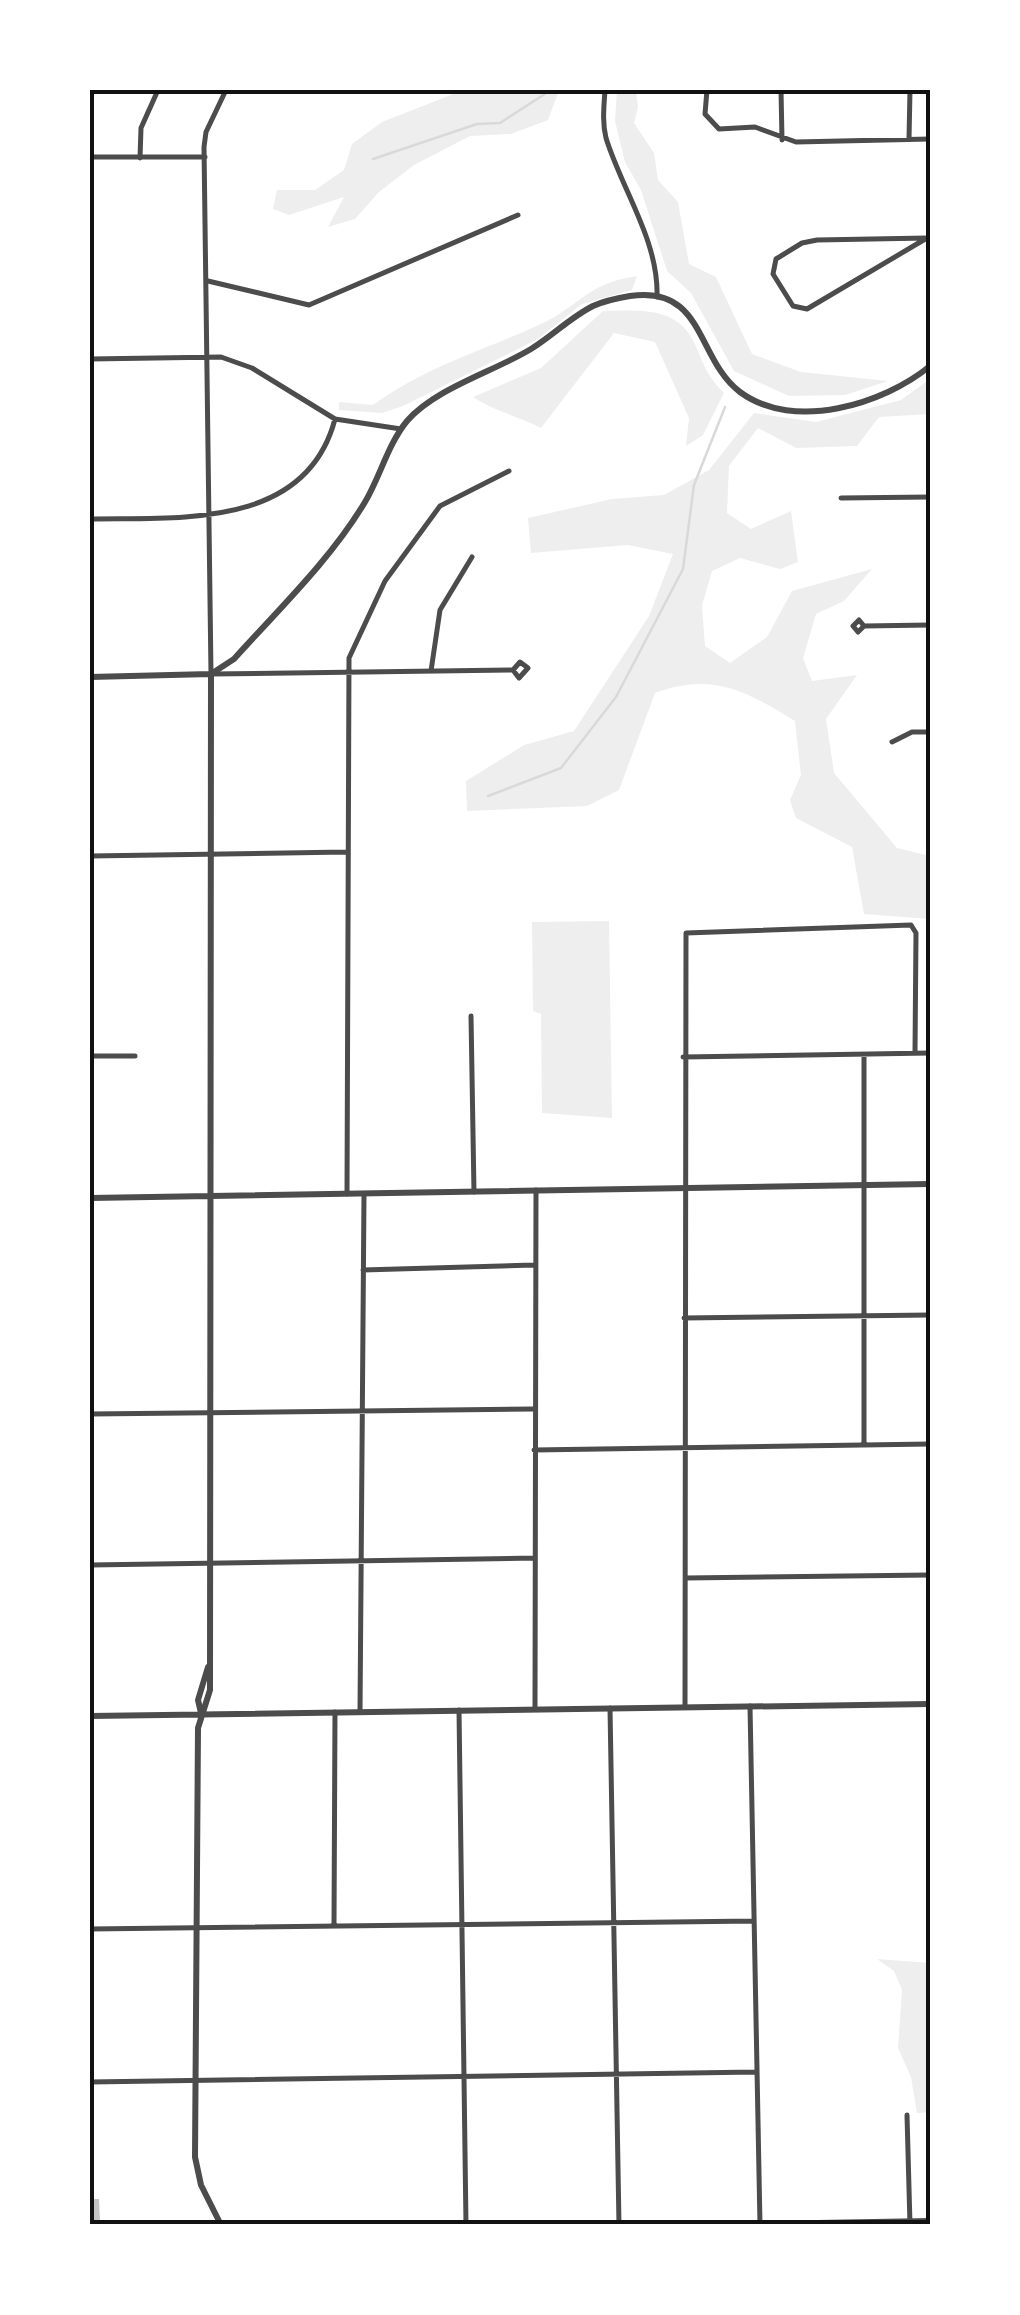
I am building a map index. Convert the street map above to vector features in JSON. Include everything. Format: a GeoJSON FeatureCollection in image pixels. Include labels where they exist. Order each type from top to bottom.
{"type":"FeatureCollection","features":[{"type":"Feature","properties":{"kind":"street"},"geometry":{"type":"LineString","coordinates":[[140,158],[141,128],[158,90]]}},
{"type":"Feature","properties":{"kind":"street"},"geometry":{"type":"LineString","coordinates":[[221,2225],[196,2166],[195,1929],[201,1714],[210,1701],[211,674],[205,157],[206,132],[226,90]]}},
{"type":"Feature","properties":{"kind":"street"},"geometry":{"type":"LineString","coordinates":[[605,90],[605,134],[644,230],[658,278],[657,297]]}},
{"type":"Feature","properties":{"kind":"street"},"geometry":{"type":"LineString","coordinates":[[707,90],[706,114],[712,125],[720,129],[755,128],[782,140],[930,139]]}},
{"type":"Feature","properties":{"kind":"street"},"geometry":{"type":"LineString","coordinates":[[781,90],[782,140]]}},
{"type":"Feature","properties":{"kind":"street"},"geometry":{"type":"LineString","coordinates":[[909,140],[910,90]]}},
{"type":"Feature","properties":{"kind":"street"},"geometry":{"type":"LineString","coordinates":[[90,157],[205,157]]}},
{"type":"Feature","properties":{"kind":"street"},"geometry":{"type":"LineString","coordinates":[[208,281],[309,305],[518,215]]}},
{"type":"Feature","properties":{"kind":"street"},"geometry":{"type":"LineString","coordinates":[[928,238],[808,308],[793,306],[772,274],[776,259],[809,242],[928,238]]}},
{"type":"Feature","properties":{"kind":"street"},"geometry":{"type":"LineString","coordinates":[[211,674],[234,659],[344,532],[365,503],[401,429],[418,411],[501,367],[592,307],[625,297],[657,297],[692,316],[719,370],[738,391],[774,408],[864,404],[898,390],[930,366]]}},
{"type":"Feature","properties":{"kind":"street"},"geometry":{"type":"LineString","coordinates":[[90,359],[208,356],[252,368],[334,420],[401,429]]}},
{"type":"Feature","properties":{"kind":"street"},"geometry":{"type":"LineString","coordinates":[[90,519],[208,516],[254,506],[293,480],[317,456],[334,420]]}},
{"type":"Feature","properties":{"kind":"street"},"geometry":{"type":"LineString","coordinates":[[346,1194],[347,672],[370,606],[431,517],[456,496],[509,471]]}},
{"type":"Feature","properties":{"kind":"street"},"geometry":{"type":"LineString","coordinates":[[841,498],[930,497]]}},
{"type":"Feature","properties":{"kind":"street"},"geometry":{"type":"LineString","coordinates":[[431,671],[440,610],[472,558]]}},
{"type":"Feature","properties":{"kind":"street"},"geometry":{"type":"LineString","coordinates":[[864,626],[930,624]]}},
{"type":"Feature","properties":{"kind":"street"},"geometry":{"type":"LineString","coordinates":[[90,676],[513,670]]}},
{"type":"Feature","properties":{"kind":"street"},"geometry":{"type":"LineString","coordinates":[[892,742],[912,732],[930,732]]}},
{"type":"Feature","properties":{"kind":"street"},"geometry":{"type":"LineString","coordinates":[[90,856],[346,852]]}},
{"type":"Feature","properties":{"kind":"street"},"geometry":{"type":"LineString","coordinates":[[686,1707],[686,933],[912,925],[916,933],[915,1053]]}},
{"type":"Feature","properties":{"kind":"street"},"geometry":{"type":"LineString","coordinates":[[472,1016],[474,1192]]}},
{"type":"Feature","properties":{"kind":"street"},"geometry":{"type":"LineString","coordinates":[[683,1057],[930,1052]]}},
{"type":"Feature","properties":{"kind":"street"},"geometry":{"type":"LineString","coordinates":[[864,1055],[864,1445]]}},
{"type":"Feature","properties":{"kind":"street"},"geometry":{"type":"LineString","coordinates":[[90,1056],[135,1056]]}},
{"type":"Feature","properties":{"kind":"street"},"geometry":{"type":"LineString","coordinates":[[90,1198],[930,1184]]}},
{"type":"Feature","properties":{"kind":"street"},"geometry":{"type":"LineString","coordinates":[[535,1709],[532,1409],[536,1190]]}},
{"type":"Feature","properties":{"kind":"street"},"geometry":{"type":"LineString","coordinates":[[360,1712],[364,1194]]}},
{"type":"Feature","properties":{"kind":"street"},"geometry":{"type":"LineString","coordinates":[[362,1270],[534,1265]]}},
{"type":"Feature","properties":{"kind":"street"},"geometry":{"type":"LineString","coordinates":[[684,1318],[930,1314]]}},
{"type":"Feature","properties":{"kind":"street"},"geometry":{"type":"LineString","coordinates":[[90,1414],[532,1409]]}},
{"type":"Feature","properties":{"kind":"street"},"geometry":{"type":"LineString","coordinates":[[534,1450],[930,1444]]}},
{"type":"Feature","properties":{"kind":"street"},"geometry":{"type":"LineString","coordinates":[[90,1565],[535,1558]]}},
{"type":"Feature","properties":{"kind":"street"},"geometry":{"type":"LineString","coordinates":[[686,1578],[930,1575]]}},
{"type":"Feature","properties":{"kind":"street"},"geometry":{"type":"LineString","coordinates":[[90,1716],[930,1704]]}},
{"type":"Feature","properties":{"kind":"street"},"geometry":{"type":"LineString","coordinates":[[750,1706],[760,2225]]}},
{"type":"Feature","properties":{"kind":"street"},"geometry":{"type":"LineString","coordinates":[[610,1708],[619,2225]]}},
{"type":"Feature","properties":{"kind":"street"},"geometry":{"type":"LineString","coordinates":[[459,1710],[466,2225]]}},
{"type":"Feature","properties":{"kind":"street"},"geometry":{"type":"LineString","coordinates":[[334,1926],[335,1712]]}},
{"type":"Feature","properties":{"kind":"street"},"geometry":{"type":"LineString","coordinates":[[90,1930],[754,1922]]}},
{"type":"Feature","properties":{"kind":"street"},"geometry":{"type":"LineString","coordinates":[[90,2082],[756,2072]]}},
{"type":"Feature","properties":{"kind":"street"},"geometry":{"type":"LineString","coordinates":[[907,2115],[910,2223]]}},
{"type":"Feature","properties":{"kind":"street"},"geometry":{"type":"LineString","coordinates":[[714,2225],[930,2222]]}},
{"type":"Feature","properties":{"kind":"shaded area"},"geometry":{"type":"Polygon","coordinates":[[[559,90],[548,120],[511,134],[470,136],[414,165],[379,192],[355,219],[328,227],[344,197],[289,215],[273,209],[277,190],[315,190],[344,170],[352,144],[382,122],[461,91],[559,90]]]}},
{"type":"Feature","properties":{"kind":"shaded area"},"geometry":{"type":"Polygon","coordinates":[[[617,90],[636,90],[638,107],[634,123],[654,153],[658,180],[678,202],[689,264],[716,277],[752,354],[801,372],[888,381],[845,395],[789,396],[734,371],[691,293],[667,271],[641,190],[625,162],[615,121],[617,90]]]}},
{"type":"Feature","properties":{"kind":"shaded area"},"geometry":{"type":"Polygon","coordinates":[[[637,276],[632,290],[582,304],[538,339],[403,406],[382,413],[339,410],[339,402],[373,405],[435,369],[555,317],[606,284],[637,276]]]}},
{"type":"Feature","properties":{"kind":"shaded area"},"geometry":{"type":"Polygon","coordinates":[[[603,311],[659,314],[687,331],[710,376],[724,393],[703,435],[686,446],[689,418],[655,342],[614,333],[541,428],[473,397],[541,368],[603,311]]]}},
{"type":"Feature","properties":{"kind":"shaded area"},"geometry":{"type":"Polygon","coordinates":[[[930,379],[930,414],[879,417],[857,446],[796,448],[758,428],[729,466],[727,513],[751,529],[791,511],[798,562],[780,569],[740,558],[712,571],[702,606],[705,646],[730,663],[767,637],[792,591],[872,569],[844,601],[816,614],[803,658],[812,681],[857,675],[826,719],[834,773],[897,848],[930,856],[930,919],[864,914],[852,847],[796,818],[790,800],[801,775],[795,721],[728,688],[694,684],[655,693],[619,790],[587,806],[467,811],[466,781],[524,745],[574,731],[649,616],[673,554],[628,545],[531,553],[528,518],[612,499],[664,495],[709,470],[754,413],[816,422],[901,400],[930,379]]]}},
{"type":"Feature","properties":{"kind":"shaded area"},"geometry":{"type":"Polygon","coordinates":[[[609,921],[612,1118],[542,1113],[541,1014],[533,1011],[532,922],[609,921]]]}},
{"type":"Feature","properties":{"kind":"shaded area"},"geometry":{"type":"Polygon","coordinates":[[[877,1959],[930,1963],[930,2112],[917,2113],[911,2077],[898,2048],[902,1990],[894,1971],[877,1959]]]}},
{"type":"Feature","properties":{"kind":"building"},"geometry":{"type":"Polygon","coordinates":[[[90,2199],[99,2199],[100,2221],[90,2221],[90,2199]]]}},
{"type":"Feature","properties":{"kind":"waterway"},"geometry":{"type":"LineString","coordinates":[[373,159],[477,124],[500,123],[551,90]]}},
{"type":"Feature","properties":{"kind":"waterway"},"geometry":{"type":"LineString","coordinates":[[488,796],[561,768],[616,697],[683,569],[694,485],[725,407]]}}]}
